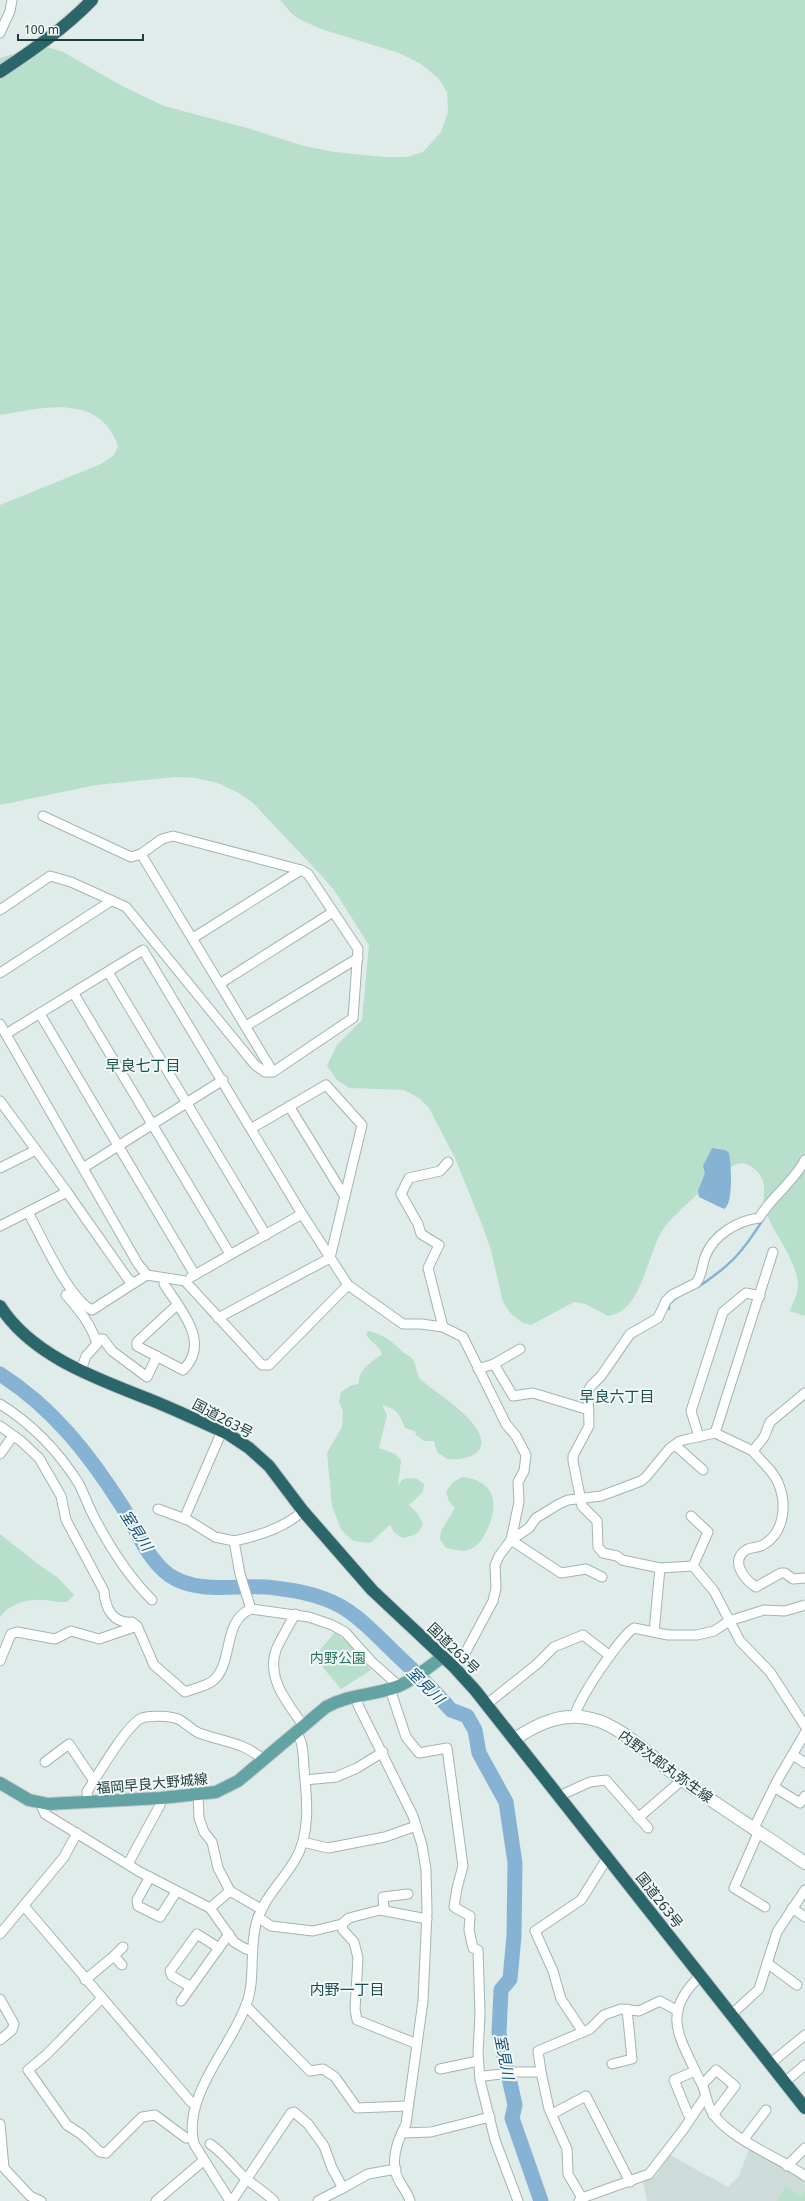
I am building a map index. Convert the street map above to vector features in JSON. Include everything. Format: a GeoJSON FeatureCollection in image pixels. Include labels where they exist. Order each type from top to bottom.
{"type":"FeatureCollection","features":[{"type":"Feature","properties":{"kind":"highway"},"geometry":{"type":"LineString","coordinates":[[0,72],[28,54],[73,19],[92,0]]}},
{"type":"Feature","properties":{"kind":"highway","name":"国道263号"},"geometry":{"type":"LineString","coordinates":[[0,1306],[19,1328],[42,1348],[81,1370],[222,1431],[249,1448],[269,1466],[303,1511],[372,1590],[444,1657],[487,1704],[805,2108]]}},
{"type":"Feature","properties":{"kind":"main road"},"geometry":{"type":"LineString","coordinates":[[394,1687],[444,1657]]}},
{"type":"Feature","properties":{"kind":"main road","name":"福岡早良大野城線"},"geometry":{"type":"LineString","coordinates":[[0,1783],[14,1793],[40,1803],[62,1805],[198,1795],[216,1792],[230,1786],[326,1707],[341,1699],[358,1694],[394,1687]]}},
{"type":"Feature","properties":{"kind":"main road","name":"内野次郎丸弥生線"},"geometry":{"type":"LineString","coordinates":[[515,1739],[534,1726],[552,1720],[575,1717],[594,1719],[609,1726],[682,1780],[757,1829],[805,1863]]}},
{"type":"Feature","properties":{"kind":"street"},"geometry":{"type":"LineString","coordinates":[[0,33],[10,11],[12,0]]}},
{"type":"Feature","properties":{"kind":"street"},"geometry":{"type":"LineString","coordinates":[[0,910],[50,876],[71,882],[126,907],[255,1065],[265,1072],[273,1072],[353,1018],[358,949],[308,874],[301,870],[173,836],[162,839],[142,854],[131,857],[43,816]]}},
{"type":"Feature","properties":{"kind":"street"},"geometry":{"type":"LineString","coordinates":[[142,854],[221,983],[273,1072]]}},
{"type":"Feature","properties":{"kind":"street"},"geometry":{"type":"LineString","coordinates":[[193,938],[301,870]]}},
{"type":"Feature","properties":{"kind":"street"},"geometry":{"type":"LineString","coordinates":[[0,973],[111,901]]}},
{"type":"Feature","properties":{"kind":"street"},"geometry":{"type":"LineString","coordinates":[[221,983],[333,912]]}},
{"type":"Feature","properties":{"kind":"street"},"geometry":{"type":"LineString","coordinates":[[6,1034],[74,994],[154,943]]}},
{"type":"Feature","properties":{"kind":"street"},"geometry":{"type":"LineString","coordinates":[[144,950],[252,1128],[302,1214],[348,1285],[404,1324],[421,1324],[443,1327],[463,1337],[506,1424],[516,1436],[526,1455],[524,1471],[518,1482],[519,1502],[511,1540]]}},
{"type":"Feature","properties":{"kind":"street"},"geometry":{"type":"LineString","coordinates":[[246,1026],[358,958]]}},
{"type":"Feature","properties":{"kind":"street"},"geometry":{"type":"LineString","coordinates":[[108,972],[266,1235]]}},
{"type":"Feature","properties":{"kind":"street"},"geometry":{"type":"LineString","coordinates":[[74,994],[230,1254]]}},
{"type":"Feature","properties":{"kind":"street"},"geometry":{"type":"LineString","coordinates":[[40,1014],[195,1275]]}},
{"type":"Feature","properties":{"kind":"street"},"geometry":{"type":"LineString","coordinates":[[0,1024],[138,1264],[147,1275]]}},
{"type":"Feature","properties":{"kind":"street"},"geometry":{"type":"LineString","coordinates":[[83,1168],[223,1080]]}},
{"type":"Feature","properties":{"kind":"street"},"geometry":{"type":"LineString","coordinates":[[218,1318],[330,1258],[362,1125],[326,1085],[252,1128]]}},
{"type":"Feature","properties":{"kind":"street"},"geometry":{"type":"LineString","coordinates":[[0,1101],[67,1192],[128,1279],[134,1283]]}},
{"type":"Feature","properties":{"kind":"street"},"geometry":{"type":"LineString","coordinates":[[289,1106],[345,1197]]}},
{"type":"Feature","properties":{"kind":"street"},"geometry":{"type":"LineString","coordinates":[[0,1168],[36,1150]]}},
{"type":"Feature","properties":{"kind":"street"},"geometry":{"type":"LineString","coordinates":[[693,1566],[660,1568],[622,1560],[616,1556],[603,1553],[598,1547],[597,1522],[582,1506],[573,1456],[589,1426],[588,1391],[630,1334],[658,1318],[666,1301],[672,1296],[696,1283],[707,1252],[713,1243],[728,1229],[750,1219],[759,1218],[766,1205],[801,1169],[805,1160]]}},
{"type":"Feature","properties":{"kind":"street"},"geometry":{"type":"LineString","coordinates":[[443,1327],[428,1268],[439,1245],[421,1234],[418,1224],[401,1194],[409,1178],[440,1171],[448,1162]]}},
{"type":"Feature","properties":{"kind":"street"},"geometry":{"type":"LineString","coordinates":[[1,1223],[28,1212],[67,1192]]}},
{"type":"Feature","properties":{"kind":"street"},"geometry":{"type":"LineString","coordinates":[[28,1212],[70,1289],[85,1306],[92,1310],[147,1275],[185,1281],[302,1214]]}},
{"type":"Feature","properties":{"kind":"street"},"geometry":{"type":"LineString","coordinates":[[715,1433],[774,1252]]}},
{"type":"Feature","properties":{"kind":"street"},"geometry":{"type":"LineString","coordinates":[[165,1278],[164,1284],[192,1327],[195,1345],[188,1364],[183,1370],[138,1346],[137,1342],[177,1305]]}},
{"type":"Feature","properties":{"kind":"street"},"geometry":{"type":"LineString","coordinates":[[185,1281],[262,1365],[269,1365],[348,1285]]}},
{"type":"Feature","properties":{"kind":"street"},"geometry":{"type":"LineString","coordinates":[[699,1436],[691,1411],[723,1312],[746,1293],[760,1296]]}},
{"type":"Feature","properties":{"kind":"street"},"geometry":{"type":"LineString","coordinates":[[66,1295],[84,1315],[96,1339],[97,1344],[86,1356],[81,1370]]}},
{"type":"Feature","properties":{"kind":"street"},"geometry":{"type":"LineString","coordinates":[[96,1339],[103,1339],[112,1351],[147,1377],[157,1356]]}},
{"type":"Feature","properties":{"kind":"street"},"geometry":{"type":"LineString","coordinates":[[478,1369],[494,1364],[520,1349]]}},
{"type":"Feature","properties":{"kind":"street"},"geometry":{"type":"LineString","coordinates":[[494,1364],[513,1396],[532,1393],[589,1410]]}},
{"type":"Feature","properties":{"kind":"street"},"geometry":{"type":"LineString","coordinates":[[753,1451],[764,1437],[770,1422],[805,1393]]}},
{"type":"Feature","properties":{"kind":"street"},"geometry":{"type":"LineString","coordinates":[[0,1404],[39,1434],[60,1456],[79,1485],[107,1540],[142,1590],[152,1600]]}},
{"type":"Feature","properties":{"kind":"street"},"geometry":{"type":"LineString","coordinates":[[0,1426],[39,1458],[50,1476],[61,1496],[66,1520],[104,1591],[105,1602],[111,1615],[124,1623],[132,1622],[137,1626],[154,1665],[185,1692],[213,1681],[221,1669],[233,1627],[242,1613],[250,1609],[295,1614],[309,1617],[345,1632],[371,1661],[394,1687],[406,1737],[419,1753],[447,1748],[463,1866],[456,1888],[454,1907],[470,1916],[469,1930],[473,1948],[478,1950],[480,2014],[478,2061],[480,2080],[500,2156],[518,2201]]}},
{"type":"Feature","properties":{"kind":"street"},"geometry":{"type":"LineString","coordinates":[[184,1519],[222,1431]]}},
{"type":"Feature","properties":{"kind":"street"},"geometry":{"type":"LineString","coordinates":[[454,1667],[462,1659],[493,1601],[496,1588],[495,1565],[499,1556],[511,1540],[529,1528],[536,1518],[559,1504],[580,1498],[601,1496],[642,1481],[675,1445],[699,1436],[715,1433],[753,1451],[776,1477],[780,1486],[783,1519],[773,1538],[762,1546],[746,1550],[738,1561],[740,1571],[747,1582],[756,1587],[781,1573],[785,1573],[793,1579],[803,1578],[805,1568]]}},
{"type":"Feature","properties":{"kind":"street"},"geometry":{"type":"LineString","coordinates":[[0,1454],[13,1436]]}},
{"type":"Feature","properties":{"kind":"street"},"geometry":{"type":"LineString","coordinates":[[675,1445],[702,1470]]}},
{"type":"Feature","properties":{"kind":"street"},"geometry":{"type":"LineString","coordinates":[[158,1509],[184,1519],[215,1537],[234,1541],[266,1534],[294,1519],[303,1511]]}},
{"type":"Feature","properties":{"kind":"street"},"geometry":{"type":"LineString","coordinates":[[690,1516],[708,1532],[693,1566]]}},
{"type":"Feature","properties":{"kind":"street"},"geometry":{"type":"LineString","coordinates":[[511,1540],[561,1573],[586,1569],[602,1576]]}},
{"type":"Feature","properties":{"kind":"street"},"geometry":{"type":"LineString","coordinates":[[234,1541],[240,1574],[250,1609]]}},
{"type":"Feature","properties":{"kind":"street"},"geometry":{"type":"LineString","coordinates":[[693,1566],[708,1582],[740,1641],[770,1672],[805,1726]]}},
{"type":"Feature","properties":{"kind":"street"},"geometry":{"type":"LineString","coordinates":[[654,1632],[660,1568]]}},
{"type":"Feature","properties":{"kind":"street"},"geometry":{"type":"LineString","coordinates":[[575,1717],[577,1708],[610,1656],[634,1628],[668,1635],[697,1635],[714,1631],[729,1621],[764,1610],[785,1611],[805,1604]]}},
{"type":"Feature","properties":{"kind":"street"},"geometry":{"type":"LineString","coordinates":[[295,1614],[276,1650],[273,1669],[283,1697],[299,1728],[305,1780],[305,1836],[295,1860],[275,1886],[260,1913],[252,1941],[250,1989],[246,2006],[196,2104],[192,2138],[203,2161],[231,2201],[248,2180],[291,2114],[294,2112],[308,2124],[324,2146],[332,2168],[343,2188]]}},
{"type":"Feature","properties":{"kind":"street"},"geometry":{"type":"LineString","coordinates":[[0,1661],[10,1634],[17,1632],[55,1639],[71,1631],[99,1639],[137,1626]]}},
{"type":"Feature","properties":{"kind":"street"},"geometry":{"type":"LineString","coordinates":[[487,1704],[537,1664],[554,1647],[583,1635],[610,1656]]}},
{"type":"Feature","properties":{"kind":"street"},"geometry":{"type":"LineString","coordinates":[[358,1694],[358,1705],[382,1752],[416,1826],[426,1870],[427,1919],[423,2001],[407,2106],[406,2124],[398,2140],[395,2154],[396,2170],[407,2200]]}},
{"type":"Feature","properties":{"kind":"street"},"geometry":{"type":"LineString","coordinates":[[88,1803],[87,1792],[124,1735],[142,1718],[177,1719],[199,1733],[216,1737],[245,1749],[258,1755],[263,1760]]}},
{"type":"Feature","properties":{"kind":"street"},"geometry":{"type":"LineString","coordinates":[[765,1907],[734,1888],[774,1787],[805,1733]]}},
{"type":"Feature","properties":{"kind":"street"},"geometry":{"type":"LineString","coordinates":[[45,1762],[69,1744],[94,1781]]}},
{"type":"Feature","properties":{"kind":"street"},"geometry":{"type":"LineString","coordinates":[[305,1780],[336,1777],[357,1768],[382,1752]]}},
{"type":"Feature","properties":{"kind":"street"},"geometry":{"type":"LineString","coordinates":[[793,1755],[805,1763]]}},
{"type":"Feature","properties":{"kind":"street"},"geometry":{"type":"LineString","coordinates":[[559,1796],[590,1782],[606,1780],[648,1828]]}},
{"type":"Feature","properties":{"kind":"street"},"geometry":{"type":"LineString","coordinates":[[638,1818],[682,1780]]}},
{"type":"Feature","properties":{"kind":"street"},"geometry":{"type":"LineString","coordinates":[[774,1787],[800,1803],[805,1796]]}},
{"type":"Feature","properties":{"kind":"street"},"geometry":{"type":"LineString","coordinates":[[198,1795],[202,1825],[212,1842],[218,1868],[230,1891],[260,1913],[272,1926],[313,1931],[342,1924],[349,1918],[384,1909],[405,1916],[427,1919]]}},
{"type":"Feature","properties":{"kind":"street"},"geometry":{"type":"LineString","coordinates":[[128,1864],[160,1805],[161,1798]]}},
{"type":"Feature","properties":{"kind":"street"},"geometry":{"type":"LineString","coordinates":[[40,1803],[45,1814],[176,1892],[210,1908],[239,1945],[252,1950]]}},
{"type":"Feature","properties":{"kind":"street"},"geometry":{"type":"LineString","coordinates":[[302,1842],[328,1848],[385,1837],[416,1826]]}},
{"type":"Feature","properties":{"kind":"street"},"geometry":{"type":"LineString","coordinates":[[0,1934],[64,1856],[77,1833]]}},
{"type":"Feature","properties":{"kind":"street"},"geometry":{"type":"LineString","coordinates":[[583,2032],[561,1999],[553,1971],[535,1931],[581,1900],[608,1857]]}},
{"type":"Feature","properties":{"kind":"street"},"geometry":{"type":"LineString","coordinates":[[150,1877],[137,1900],[138,1906],[160,1917],[176,1892]]}},
{"type":"Feature","properties":{"kind":"street"},"geometry":{"type":"LineString","coordinates":[[732,2014],[759,1989],[777,1932],[805,1890]]}},
{"type":"Feature","properties":{"kind":"street"},"geometry":{"type":"LineString","coordinates":[[210,1908],[230,1891]]}},
{"type":"Feature","properties":{"kind":"street"},"geometry":{"type":"LineString","coordinates":[[384,1909],[383,1897],[408,1894]]}},
{"type":"Feature","properties":{"kind":"street"},"geometry":{"type":"LineString","coordinates":[[24,1906],[85,1980],[191,2102],[196,2104]]}},
{"type":"Feature","properties":{"kind":"street"},"geometry":{"type":"LineString","coordinates":[[792,1908],[805,1917]]}},
{"type":"Feature","properties":{"kind":"street"},"geometry":{"type":"LineString","coordinates":[[342,1924],[343,1930],[354,1942],[358,1958],[355,2009],[357,2020],[416,2044]]}},
{"type":"Feature","properties":{"kind":"street"},"geometry":{"type":"LineString","coordinates":[[191,1988],[172,1976],[170,1971],[174,1965],[197,1934],[219,1948]]}},
{"type":"Feature","properties":{"kind":"street"},"geometry":{"type":"LineString","coordinates":[[181,2001],[229,1934]]}},
{"type":"Feature","properties":{"kind":"street"},"geometry":{"type":"LineString","coordinates":[[85,1980],[123,1947]]}},
{"type":"Feature","properties":{"kind":"street"},"geometry":{"type":"LineString","coordinates":[[114,1956],[122,1966]]}},
{"type":"Feature","properties":{"kind":"street"},"geometry":{"type":"LineString","coordinates":[[767,1963],[797,1985]]}},
{"type":"Feature","properties":{"kind":"street"},"geometry":{"type":"LineString","coordinates":[[700,1976],[683,1996],[678,2011],[676,2026],[695,2071],[703,2084],[705,2097],[713,2115],[727,2128],[805,2176]]}},
{"type":"Feature","properties":{"kind":"street"},"geometry":{"type":"LineString","coordinates":[[102,1998],[46,2055],[28,2070],[67,2125],[81,2134],[100,2152],[106,2153],[142,2117],[155,2115],[186,2138],[192,2138]]}},
{"type":"Feature","properties":{"kind":"street"},"geometry":{"type":"LineString","coordinates":[[0,1999],[14,2024],[12,2030],[0,2040]]}},
{"type":"Feature","properties":{"kind":"street"},"geometry":{"type":"LineString","coordinates":[[678,2011],[660,2001],[638,2010],[627,2009],[604,2015],[590,2029],[538,2050],[549,2109],[567,2150],[568,2174],[580,2199],[650,2174],[705,2097]]}},
{"type":"Feature","properties":{"kind":"street"},"geometry":{"type":"LineString","coordinates":[[246,2006],[310,2071],[323,2070],[335,2077],[357,2108],[407,2106]]}},
{"type":"Feature","properties":{"kind":"street"},"geometry":{"type":"LineString","coordinates":[[612,2064],[632,2059],[627,2009]]}},
{"type":"Feature","properties":{"kind":"street"},"geometry":{"type":"LineString","coordinates":[[771,2063],[805,2035]]}},
{"type":"Feature","properties":{"kind":"street"},"geometry":{"type":"LineString","coordinates":[[440,2069],[478,2061]]}},
{"type":"Feature","properties":{"kind":"street"},"geometry":{"type":"LineString","coordinates":[[785,2082],[805,2065]]}},
{"type":"Feature","properties":{"kind":"street"},"geometry":{"type":"LineString","coordinates":[[703,2084],[716,2070],[736,2086],[713,2115]]}},
{"type":"Feature","properties":{"kind":"street"},"geometry":{"type":"LineString","coordinates":[[693,2115],[688,2114],[674,2080],[695,2071]]}},
{"type":"Feature","properties":{"kind":"street"},"geometry":{"type":"LineString","coordinates":[[484,2076],[518,2072],[541,2072]]}},
{"type":"Feature","properties":{"kind":"street"},"geometry":{"type":"LineString","coordinates":[[552,2114],[586,2096],[630,2182]]}},
{"type":"Feature","properties":{"kind":"street"},"geometry":{"type":"LineString","coordinates":[[744,2139],[766,2110]]}},
{"type":"Feature","properties":{"kind":"street"},"geometry":{"type":"LineString","coordinates":[[402,2132],[431,2132],[490,2117]]}},
{"type":"Feature","properties":{"kind":"street"},"geometry":{"type":"LineString","coordinates":[[0,2126],[4,2168],[30,2196],[41,2201]]}},
{"type":"Feature","properties":{"kind":"street"},"geometry":{"type":"LineString","coordinates":[[210,2144],[220,2150],[248,2180],[274,2201]]}},
{"type":"Feature","properties":{"kind":"street"},"geometry":{"type":"LineString","coordinates":[[787,2166],[805,2148]]}},
{"type":"Feature","properties":{"kind":"street"},"geometry":{"type":"LineString","coordinates":[[156,2201],[203,2161]]}},
{"type":"Feature","properties":{"kind":"street"},"geometry":{"type":"LineString","coordinates":[[318,2201],[368,2174],[396,2170]]}},
{"type":"Feature","properties":{"kind":"shaded area"},"geometry":{"type":"Polygon","coordinates":[[[749,2149],[803,2179],[805,2182],[805,2201],[647,2201],[643,2182],[655,2177],[670,2155],[728,2187],[739,2176],[749,2149]]]}},
{"type":"Feature","properties":{"kind":"green space"},"geometry":{"type":"Polygon","coordinates":[[[280,0],[805,0],[805,1316],[790,1311],[797,1291],[797,1276],[789,1256],[765,1210],[764,1184],[762,1179],[758,1172],[753,1168],[747,1164],[740,1163],[721,1174],[710,1183],[664,1228],[658,1238],[637,1292],[629,1304],[620,1312],[608,1316],[585,1304],[574,1302],[531,1325],[523,1323],[511,1314],[503,1302],[491,1250],[481,1222],[455,1158],[429,1108],[419,1098],[404,1090],[349,1088],[337,1080],[327,1066],[337,1045],[362,1020],[369,945],[334,890],[252,802],[237,792],[218,783],[196,778],[175,777],[96,785],[0,805],[0,505],[101,464],[114,455],[118,446],[109,429],[98,417],[84,411],[51,407],[0,415],[0,58],[37,47],[51,48],[63,52],[124,87],[164,106],[247,128],[304,146],[335,152],[384,157],[407,157],[423,152],[441,132],[448,112],[447,92],[439,79],[421,64],[399,53],[321,29],[301,20],[292,14],[280,0]]]}},
{"type":"Feature","properties":{"kind":"green space"},"geometry":{"type":"Polygon","coordinates":[[[368,1331],[383,1336],[411,1358],[421,1380],[461,1411],[479,1432],[481,1442],[478,1451],[472,1456],[459,1459],[447,1459],[437,1452],[434,1441],[424,1441],[416,1435],[415,1431],[405,1428],[395,1410],[382,1405],[387,1415],[379,1448],[395,1454],[401,1460],[398,1486],[402,1480],[408,1478],[416,1479],[424,1484],[423,1492],[409,1505],[417,1513],[423,1524],[417,1533],[412,1536],[402,1538],[394,1532],[390,1525],[370,1543],[354,1541],[341,1529],[332,1506],[327,1453],[342,1427],[343,1411],[339,1402],[341,1392],[352,1385],[359,1384],[359,1379],[363,1370],[382,1354],[379,1348],[366,1334],[368,1331]]]}},
{"type":"Feature","properties":{"kind":"green space"},"geometry":{"type":"Polygon","coordinates":[[[462,1477],[481,1482],[487,1487],[493,1501],[492,1518],[483,1538],[472,1549],[463,1551],[446,1548],[440,1539],[441,1531],[455,1508],[449,1501],[446,1492],[452,1483],[462,1477]]]}},
{"type":"Feature","properties":{"kind":"green space"},"geometry":{"type":"Polygon","coordinates":[[[0,1534],[39,1565],[57,1577],[74,1595],[67,1602],[31,1600],[21,1602],[11,1607],[0,1617],[0,1534]]]}},
{"type":"Feature","properties":{"kind":"green space","name":"内野公園"},"geometry":{"type":"Polygon","coordinates":[[[335,1632],[347,1642],[371,1670],[341,1689],[314,1657],[335,1632]]]}},
{"type":"Feature","properties":{"kind":"green space"},"geometry":{"type":"Polygon","coordinates":[[[785,2187],[800,2196],[805,2191],[805,2201],[777,2201],[785,2187]]]}},
{"type":"Feature","properties":{"kind":"water"},"geometry":{"type":"Polygon","coordinates":[[[712,1148],[725,1150],[729,1153],[731,1192],[727,1206],[724,1209],[699,1197],[698,1191],[705,1173],[703,1166],[712,1148]]]}},
{"type":"Feature","properties":{"kind":"waterway"},"geometry":{"type":"LineString","coordinates":[[698,1287],[719,1272],[736,1257],[764,1218]]}},
{"type":"Feature","properties":{"kind":"waterway"},"geometry":{"type":"LineString","coordinates":[[669,1309],[669,1304],[677,1297]]}},
{"type":"Feature","properties":{"kind":"waterway","name":"室見川"},"geometry":{"type":"LineString","coordinates":[[0,1374],[36,1401],[83,1450],[122,1506],[142,1543],[154,1561],[169,1575],[194,1585],[220,1588],[262,1587],[281,1589],[313,1595],[336,1603],[372,1630],[438,1695],[451,1710],[467,1716],[475,1730],[479,1753],[506,1802],[515,1863],[514,1936],[510,1979],[501,1990],[499,2033],[515,2105],[512,2118],[541,2201]]}},
{"type":"Feature","properties":{"kind":"district","name":"早良七丁目"},"geometry":{"type":"Point","coordinates":[143,1065]}},
{"type":"Feature","properties":{"kind":"district","name":"早良六丁目"},"geometry":{"type":"Point","coordinates":[617,1396]}},
{"type":"Feature","properties":{"kind":"district","name":"内野一丁目"},"geometry":{"type":"Point","coordinates":[347,1989]}}]}
